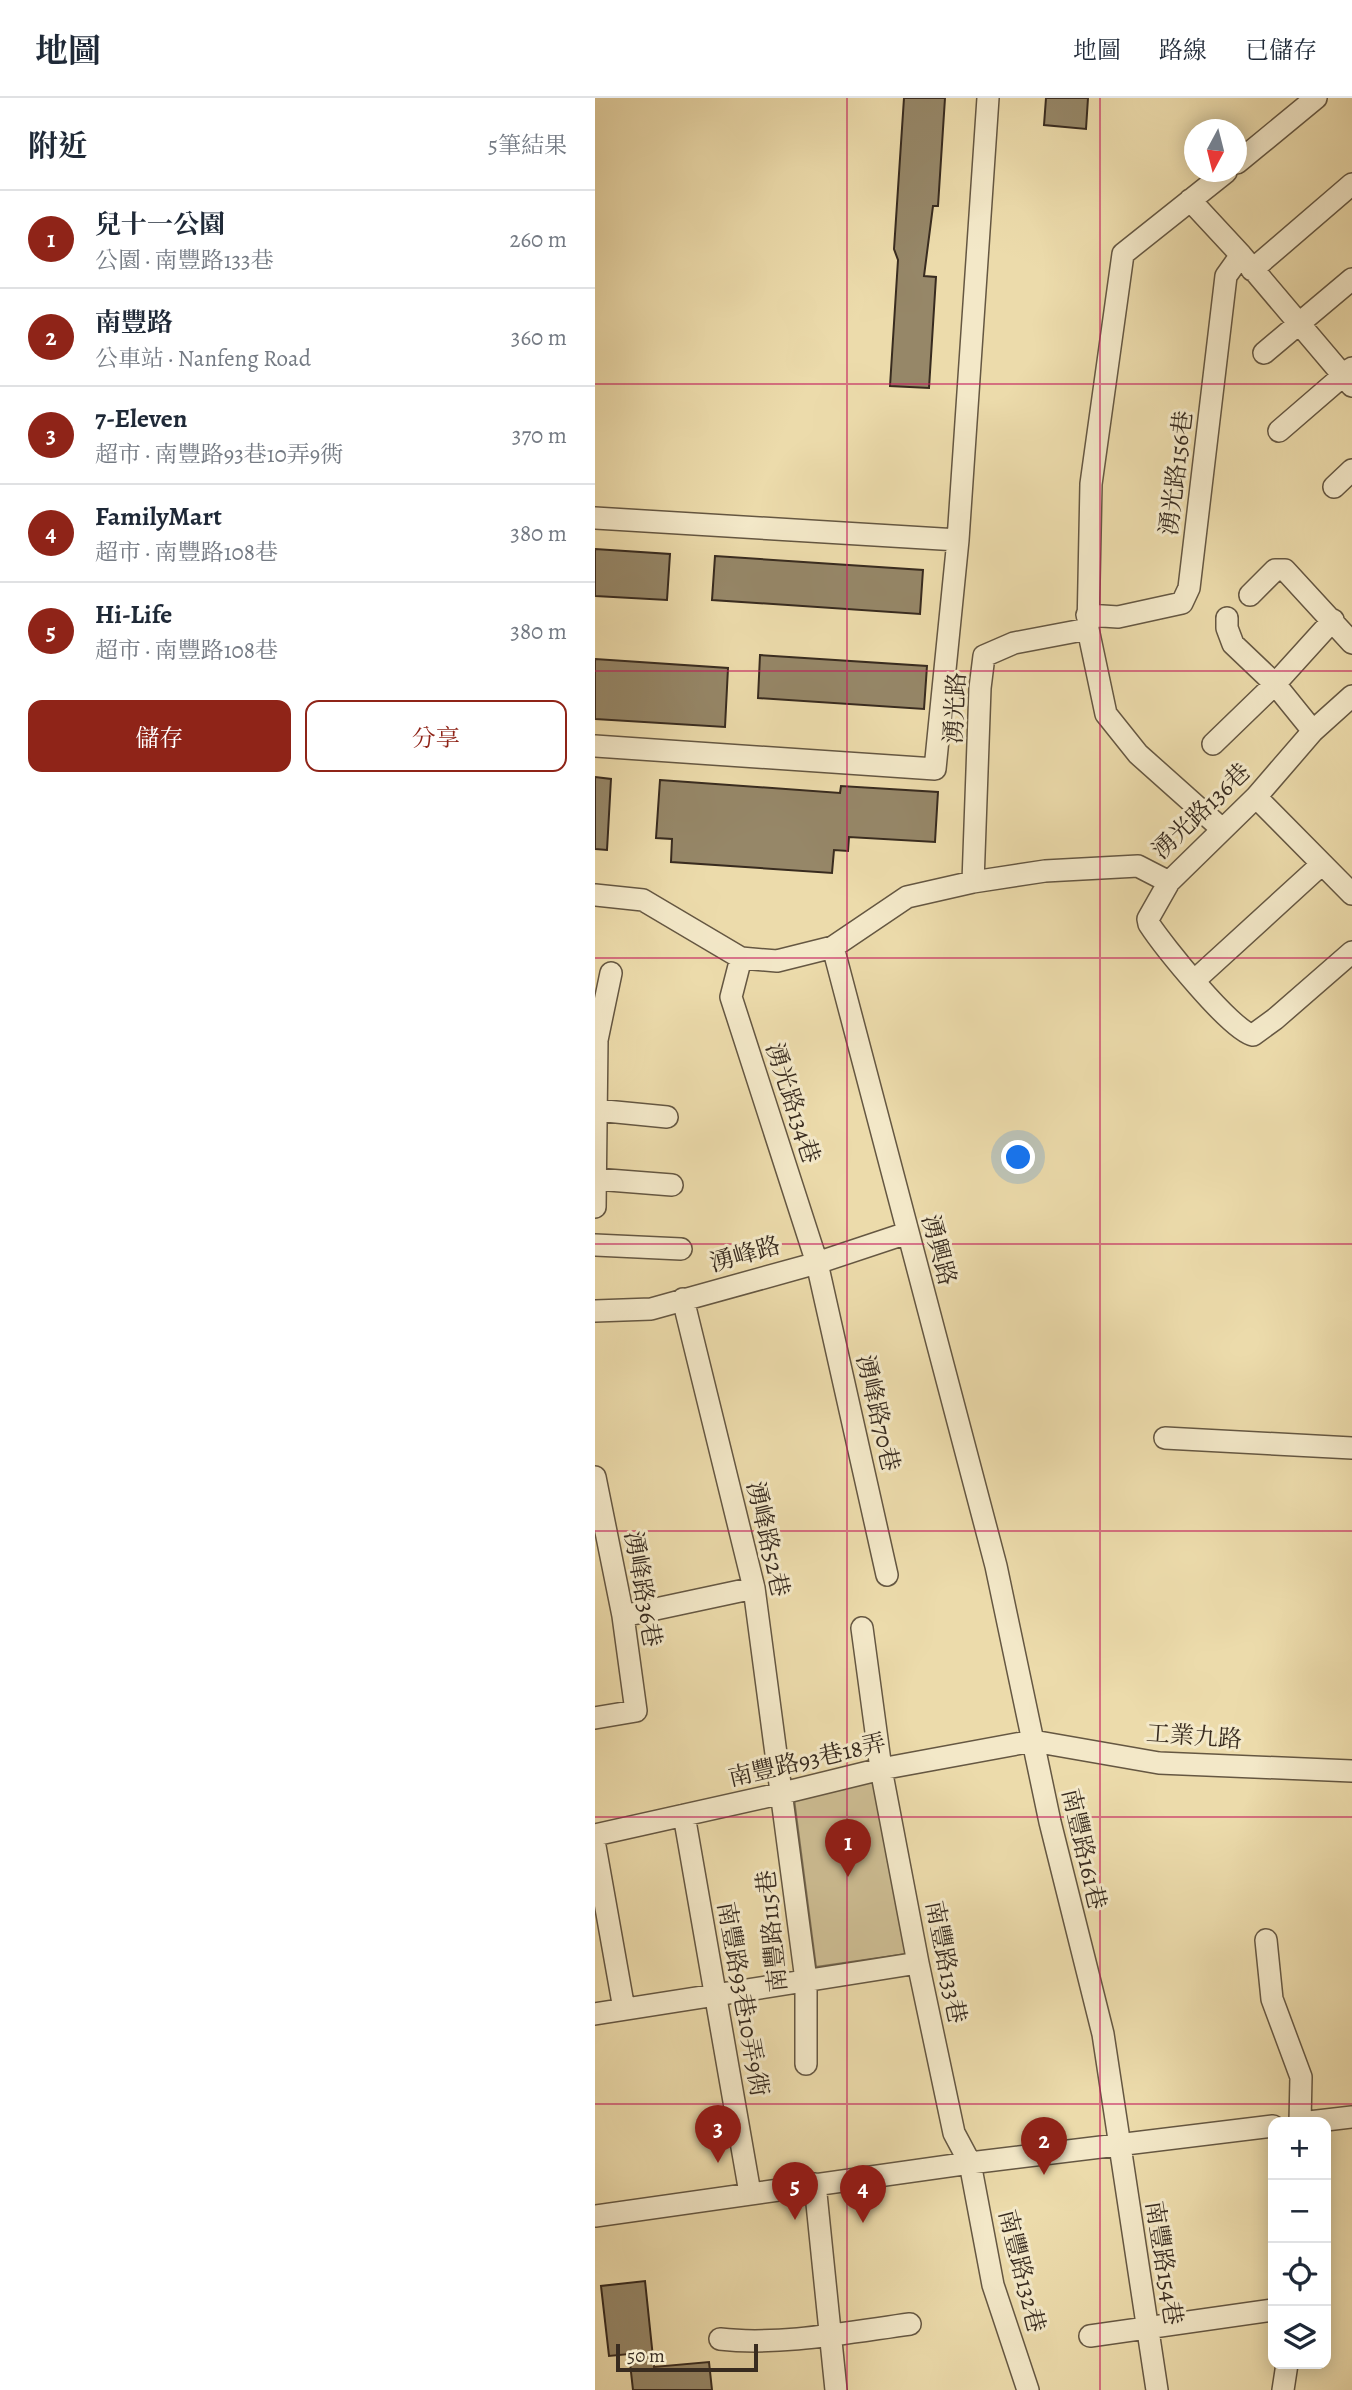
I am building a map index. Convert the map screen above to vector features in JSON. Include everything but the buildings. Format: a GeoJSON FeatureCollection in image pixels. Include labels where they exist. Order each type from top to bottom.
{"type":"FeatureCollection","features":[{"type":"Feature","properties":{"kind":"street"},"geometry":{"type":"LineString","coordinates":[[595,746],[935,769],[958,540],[988,98]]}},
{"type":"Feature","properties":{"kind":"street"},"geometry":{"type":"LineString","coordinates":[[1247,155],[1316,98]]}},
{"type":"Feature","properties":{"kind":"street"},"geometry":{"type":"LineString","coordinates":[[1213,182],[1123,254],[1091,484],[1087,622],[1106,714],[1138,754],[1222,830]]}},
{"type":"Feature","properties":{"kind":"street"},"geometry":{"type":"LineString","coordinates":[[1247,262],[1334,200],[1352,184]]}},
{"type":"Feature","properties":{"kind":"street"},"geometry":{"type":"LineString","coordinates":[[1190,200],[1247,262],[1299,325],[1349,377],[1279,431]]}},
{"type":"Feature","properties":{"kind":"street","name":"湧光路156巷"},"geometry":{"type":"LineString","coordinates":[[1087,622],[1182,603],[1189,588],[1226,276],[1247,262]]}},
{"type":"Feature","properties":{"kind":"street"},"geometry":{"type":"LineString","coordinates":[[1265,354],[1352,279]]}},
{"type":"Feature","properties":{"kind":"street"},"geometry":{"type":"LineString","coordinates":[[1334,486],[1352,470]]}},
{"type":"Feature","properties":{"kind":"street"},"geometry":{"type":"LineString","coordinates":[[595,518],[958,540]]}},
{"type":"Feature","properties":{"kind":"street"},"geometry":{"type":"LineString","coordinates":[[1250,595],[1275,570],[1285,570],[1352,643]]}},
{"type":"Feature","properties":{"kind":"street"},"geometry":{"type":"LineString","coordinates":[[1227,618],[1227,628],[1233,644],[1275,684],[1313,731]]}},
{"type":"Feature","properties":{"kind":"street"},"geometry":{"type":"LineString","coordinates":[[1213,744],[1275,684],[1333,620]]}},
{"type":"Feature","properties":{"kind":"street","name":"湧光路"},"geometry":{"type":"LineString","coordinates":[[973,882],[980,688],[984,656],[1014,643],[1087,622]]}},
{"type":"Feature","properties":{"kind":"street","name":"湧光路136巷"},"geometry":{"type":"LineString","coordinates":[[973,882],[1045,871],[1137,866],[1169,882],[1256,797],[1313,731],[1352,696]]}},
{"type":"Feature","properties":{"kind":"street"},"geometry":{"type":"LineString","coordinates":[[1256,797],[1352,894]]}},
{"type":"Feature","properties":{"kind":"street"},"geometry":{"type":"LineString","coordinates":[[1195,980],[1322,864]]}},
{"type":"Feature","properties":{"kind":"street"},"geometry":{"type":"LineString","coordinates":[[595,895],[643,900],[741,958],[777,961],[833,947],[907,897],[973,882]]}},
{"type":"Feature","properties":{"kind":"street"},"geometry":{"type":"LineString","coordinates":[[1169,882],[1148,919],[1149,923],[1235,1026],[1247,1034],[1253,1035],[1275,1019],[1352,952]]}},
{"type":"Feature","properties":{"kind":"street","name":"湧興路"},"geometry":{"type":"LineString","coordinates":[[833,947],[996,1566]]}},
{"type":"Feature","properties":{"kind":"street","name":"湧光路134巷"},"geometry":{"type":"LineString","coordinates":[[741,958],[731,997],[817,1263]]}},
{"type":"Feature","properties":{"kind":"street"},"geometry":{"type":"LineString","coordinates":[[595,1207],[596,1040],[611,973]]}},
{"type":"Feature","properties":{"kind":"street"},"geometry":{"type":"LineString","coordinates":[[596,1110],[667,1117]]}},
{"type":"Feature","properties":{"kind":"street"},"geometry":{"type":"LineString","coordinates":[[596,1179],[672,1185]]}},
{"type":"Feature","properties":{"kind":"street","name":"湧峰路"},"geometry":{"type":"LineString","coordinates":[[595,1311],[651,1309],[817,1263],[907,1233]]}},
{"type":"Feature","properties":{"kind":"street"},"geometry":{"type":"LineString","coordinates":[[595,1245],[681,1249]]}},
{"type":"Feature","properties":{"kind":"street","name":"湧峰路70巷"},"geometry":{"type":"LineString","coordinates":[[817,1263],[887,1575]]}},
{"type":"Feature","properties":{"kind":"street","name":"湧峰路52巷"},"geometry":{"type":"LineString","coordinates":[[683,1299],[754,1588],[783,1793]]}},
{"type":"Feature","properties":{"kind":"street"},"geometry":{"type":"LineString","coordinates":[[1165,1438],[1352,1448]]}},
{"type":"Feature","properties":{"kind":"street","name":"湧峰路36巷"},"geometry":{"type":"LineString","coordinates":[[595,1483],[623,1616],[636,1711],[595,1718]]}},
{"type":"Feature","properties":{"kind":"street","name":"南豐路161巷"},"geometry":{"type":"LineString","coordinates":[[996,1566],[1050,1822],[1103,2034],[1118,2144]]}},
{"type":"Feature","properties":{"kind":"street"},"geometry":{"type":"LineString","coordinates":[[623,1616],[754,1588]]}},
{"type":"Feature","properties":{"kind":"street","name":"南豐路133巷"},"geometry":{"type":"LineString","coordinates":[[862,1628],[881,1769],[918,1964],[954,2133],[970,2163]]}},
{"type":"Feature","properties":{"kind":"street","name":"南豐路93巷18弄"},"geometry":{"type":"LineString","coordinates":[[595,1835],[881,1769],[1033,1741]]}},
{"type":"Feature","properties":{"kind":"street","name":"工業九路"},"geometry":{"type":"LineString","coordinates":[[1033,1741],[1159,1763],[1352,1771]]}},
{"type":"Feature","properties":{"kind":"street","name":"南豐路115巷"},"geometry":{"type":"LineString","coordinates":[[783,1793],[806,1980],[806,2064]]}},
{"type":"Feature","properties":{"kind":"street","name":"南豐路93巷10弄9衖"},"geometry":{"type":"LineString","coordinates":[[684,1815],[750,2193]]}},
{"type":"Feature","properties":{"kind":"street"},"geometry":{"type":"LineString","coordinates":[[595,1846],[624,2009]]}},
{"type":"Feature","properties":{"kind":"street"},"geometry":{"type":"LineString","coordinates":[[1266,1940],[1272,1999],[1301,2077],[1300,2117]]}},
{"type":"Feature","properties":{"kind":"street"},"geometry":{"type":"LineString","coordinates":[[595,2014],[918,1964]]}},
{"type":"Feature","properties":{"kind":"street"},"geometry":{"type":"LineString","coordinates":[[1331,2119],[1352,2117]]}},
{"type":"Feature","properties":{"kind":"street"},"geometry":{"type":"LineString","coordinates":[[595,2216],[970,2163],[1268,2127]]}},
{"type":"Feature","properties":{"kind":"street","name":"南豐路154巷"},"geometry":{"type":"LineString","coordinates":[[1118,2144],[1157,2390]]}},
{"type":"Feature","properties":{"kind":"street","name":"南豐路132巷"},"geometry":{"type":"LineString","coordinates":[[970,2163],[993,2285],[1028,2390]]}},
{"type":"Feature","properties":{"kind":"street"},"geometry":{"type":"LineString","coordinates":[[815,2184],[836,2390]]}},
{"type":"Feature","properties":{"kind":"street"},"geometry":{"type":"LineString","coordinates":[[1090,2336],[1268,2311]]}},
{"type":"Feature","properties":{"kind":"street"},"geometry":{"type":"LineString","coordinates":[[720,2339],[739,2342],[830,2335],[910,2324]]}},
{"type":"Feature","properties":{"kind":"street"},"geometry":{"type":"LineString","coordinates":[[1283,2390],[1286,2369]]}},
{"type":"Feature","properties":{"kind":"shaded area"},"geometry":{"type":"Polygon","coordinates":[[[875,1781],[906,1954],[816,1967],[794,1799],[875,1781]]]}},
{"type":"Feature","properties":{"kind":"place","name":"兒十一公園"},"geometry":{"type":"Point","coordinates":[848,1877]}},
{"type":"Feature","properties":{"kind":"place","name":"7-Eleven"},"geometry":{"type":"Point","coordinates":[718,2163]}},
{"type":"Feature","properties":{"kind":"place","name":"南豐路"},"geometry":{"type":"Point","coordinates":[1044,2175]}},
{"type":"Feature","properties":{"kind":"place","name":"Hi-Life"},"geometry":{"type":"Point","coordinates":[795,2220]}},
{"type":"Feature","properties":{"kind":"place","name":"FamilyMart"},"geometry":{"type":"Point","coordinates":[863,2223]}}]}
